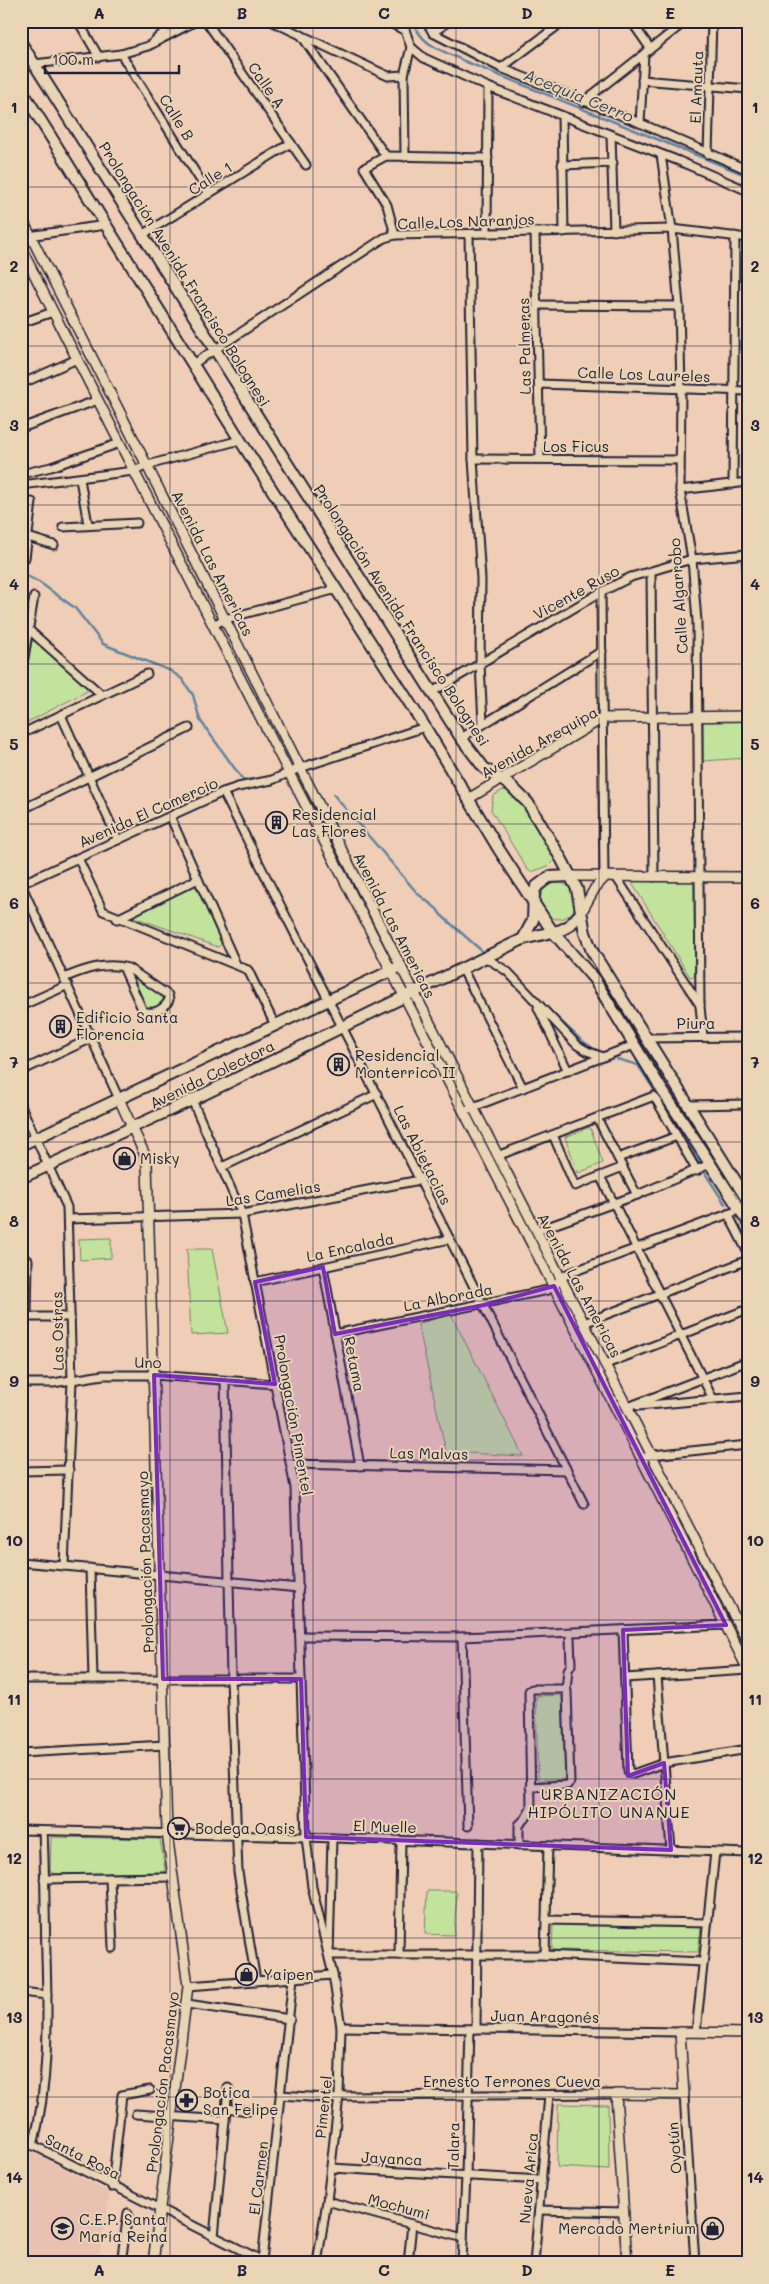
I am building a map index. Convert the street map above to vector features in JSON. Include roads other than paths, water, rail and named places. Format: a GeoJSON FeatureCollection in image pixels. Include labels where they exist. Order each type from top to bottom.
{"type":"FeatureCollection","features":[{"type":"Feature","properties":{"kind":"main road","name":"Prolongación Avenida Francisco Bolognesi"},"geometry":{"type":"LineString","coordinates":[[21,43],[461,738],[479,762],[521,794],[528,803],[577,889],[585,933],[592,951],[748,1201]]}},
{"type":"Feature","properties":{"kind":"main road"},"geometry":{"type":"LineString","coordinates":[[21,89],[240,440],[425,727],[552,932],[594,979],[634,1045],[748,1222]]}},
{"type":"Feature","properties":{"kind":"main road"},"geometry":{"type":"LineString","coordinates":[[523,938],[533,920],[534,892],[543,881],[556,875],[571,876]]}},
{"type":"Feature","properties":{"kind":"main road"},"geometry":{"type":"LineString","coordinates":[[552,932],[569,926],[581,913]]}},
{"type":"Feature","properties":{"kind":"main road","name":"Avenida Colectora"},"geometry":{"type":"LineString","coordinates":[[21,1178],[192,1100],[523,938],[552,932]]}},
{"type":"Feature","properties":{"kind":"main road","name":"Avenida Colectora"},"geometry":{"type":"LineString","coordinates":[[21,1145],[400,966]]}},
{"type":"Feature","properties":{"kind":"street"},"geometry":{"type":"LineString","coordinates":[[78,21],[99,57]]}},
{"type":"Feature","properties":{"kind":"street"},"geometry":{"type":"LineString","coordinates":[[148,46],[164,32],[170,21]]}},
{"type":"Feature","properties":{"kind":"street"},"geometry":{"type":"LineString","coordinates":[[34,64],[121,54],[148,46],[196,21]]}},
{"type":"Feature","properties":{"kind":"street","name":"Calle A"},"geometry":{"type":"LineString","coordinates":[[206,21],[306,165]]}},
{"type":"Feature","properties":{"kind":"street"},"geometry":{"type":"LineString","coordinates":[[271,21],[388,76],[404,75]]}},
{"type":"Feature","properties":{"kind":"street"},"geometry":{"type":"LineString","coordinates":[[386,21],[404,30]]}},
{"type":"Feature","properties":{"kind":"street"},"geometry":{"type":"LineString","coordinates":[[402,21],[411,47],[424,58],[488,87],[748,191]]}},
{"type":"Feature","properties":{"kind":"street"},"geometry":{"type":"LineString","coordinates":[[426,21],[433,34],[501,68],[640,123],[748,170]]}},
{"type":"Feature","properties":{"kind":"street"},"geometry":{"type":"LineString","coordinates":[[433,34],[449,21]]}},
{"type":"Feature","properties":{"kind":"street"},"geometry":{"type":"LineString","coordinates":[[501,68],[564,21]]}},
{"type":"Feature","properties":{"kind":"street"},"geometry":{"type":"LineString","coordinates":[[631,21],[650,48]]}},
{"type":"Feature","properties":{"kind":"street"},"geometry":{"type":"LineString","coordinates":[[583,102],[686,21]]}},
{"type":"Feature","properties":{"kind":"street","name":"El Amauta"},"geometry":{"type":"LineString","coordinates":[[708,154],[712,21]]}},
{"type":"Feature","properties":{"kind":"street"},"geometry":{"type":"LineString","coordinates":[[301,35],[386,156]]}},
{"type":"Feature","properties":{"kind":"street"},"geometry":{"type":"LineString","coordinates":[[405,157],[404,75],[411,47]]}},
{"type":"Feature","properties":{"kind":"street","name":"Calle B"},"geometry":{"type":"LineString","coordinates":[[121,54],[209,194]]}},
{"type":"Feature","properties":{"kind":"street"},"geometry":{"type":"LineString","coordinates":[[640,123],[644,54]]}},
{"type":"Feature","properties":{"kind":"street"},"geometry":{"type":"LineString","coordinates":[[642,80],[748,89]]}},
{"type":"Feature","properties":{"kind":"street"},"geometry":{"type":"LineString","coordinates":[[487,233],[488,87]]}},
{"type":"Feature","properties":{"kind":"street"},"geometry":{"type":"LineString","coordinates":[[562,116],[564,232]]}},
{"type":"Feature","properties":{"kind":"street"},"geometry":{"type":"LineString","coordinates":[[611,135],[614,231]]}},
{"type":"Feature","properties":{"kind":"street","name":"Calle 1"},"geometry":{"type":"LineString","coordinates":[[142,235],[291,143]]}},
{"type":"Feature","properties":{"kind":"street","name":"Calle Algarrobo"},"geometry":{"type":"LineString","coordinates":[[661,155],[672,229],[679,306],[681,389],[680,490],[692,559],[696,621],[700,1006],[703,1037]]}},
{"type":"Feature","properties":{"kind":"street"},"geometry":{"type":"LineString","coordinates":[[395,236],[387,205],[364,168],[386,156],[488,158]]}},
{"type":"Feature","properties":{"kind":"street"},"geometry":{"type":"LineString","coordinates":[[562,165],[613,162]]}},
{"type":"Feature","properties":{"kind":"street","name":"Avenida Las Americas"},"geometry":{"type":"LineString","coordinates":[[21,217],[26,237],[148,465],[400,966],[409,994],[558,1283],[642,1458],[748,1670]]}},
{"type":"Feature","properties":{"kind":"street"},"geometry":{"type":"LineString","coordinates":[[26,237],[106,225]]}},
{"type":"Feature","properties":{"kind":"street","name":"Calle Los Naranjos"},"geometry":{"type":"LineString","coordinates":[[193,364],[384,238],[487,233],[672,229],[748,238]]}},
{"type":"Feature","properties":{"kind":"street","name":"Las Palmeras"},"geometry":{"type":"LineString","coordinates":[[535,232],[540,459]]}},
{"type":"Feature","properties":{"kind":"street"},"geometry":{"type":"LineString","coordinates":[[469,234],[473,459],[481,579],[480,664],[483,724]]}},
{"type":"Feature","properties":{"kind":"street"},"geometry":{"type":"LineString","coordinates":[[733,484],[734,236]]}},
{"type":"Feature","properties":{"kind":"street","name":"Avenida Las Americas"},"geometry":{"type":"LineString","coordinates":[[21,248],[390,970],[409,994]]}},
{"type":"Feature","properties":{"kind":"street"},"geometry":{"type":"LineString","coordinates":[[537,305],[679,306]]}},
{"type":"Feature","properties":{"kind":"street"},"geometry":{"type":"LineString","coordinates":[[21,324],[53,312]]}},
{"type":"Feature","properties":{"kind":"street"},"geometry":{"type":"LineString","coordinates":[[21,384],[77,359]]}},
{"type":"Feature","properties":{"kind":"street","name":"Calle Los Laureles"},"geometry":{"type":"LineString","coordinates":[[538,384],[748,391]]}},
{"type":"Feature","properties":{"kind":"street"},"geometry":{"type":"LineString","coordinates":[[21,428],[98,400]]}},
{"type":"Feature","properties":{"kind":"street"},"geometry":{"type":"LineString","coordinates":[[21,485],[134,471],[148,465],[240,440]]}},
{"type":"Feature","properties":{"kind":"street"},"geometry":{"type":"LineString","coordinates":[[21,474],[51,467],[120,443]]}},
{"type":"Feature","properties":{"kind":"street","name":"Los Ficus"},"geometry":{"type":"LineString","coordinates":[[473,459],[680,460]]}},
{"type":"Feature","properties":{"kind":"street"},"geometry":{"type":"LineString","coordinates":[[80,479],[88,524]]}},
{"type":"Feature","properties":{"kind":"street"},"geometry":{"type":"LineString","coordinates":[[680,490],[748,482]]}},
{"type":"Feature","properties":{"kind":"street"},"geometry":{"type":"LineString","coordinates":[[24,558],[25,536],[32,502]]}},
{"type":"Feature","properties":{"kind":"street"},"geometry":{"type":"LineString","coordinates":[[63,527],[88,524],[137,523]]}},
{"type":"Feature","properties":{"kind":"street"},"geometry":{"type":"LineString","coordinates":[[25,536],[54,545]]}},
{"type":"Feature","properties":{"kind":"street"},"geometry":{"type":"LineString","coordinates":[[747,554],[748,584]]}},
{"type":"Feature","properties":{"kind":"street","name":"Vicente Ruso"},"geometry":{"type":"LineString","coordinates":[[432,692],[601,592],[631,577],[692,559],[747,554]]}},
{"type":"Feature","properties":{"kind":"street"},"geometry":{"type":"LineString","coordinates":[[651,572],[654,877]]}},
{"type":"Feature","properties":{"kind":"street"},"geometry":{"type":"LineString","coordinates":[[213,625],[225,619],[337,589]]}},
{"type":"Feature","properties":{"kind":"street"},"geometry":{"type":"LineString","coordinates":[[581,913],[595,888],[604,878],[601,592]]}},
{"type":"Feature","properties":{"kind":"street"},"geometry":{"type":"LineString","coordinates":[[21,675],[34,597]]}},
{"type":"Feature","properties":{"kind":"street"},"geometry":{"type":"LineString","coordinates":[[28,628],[102,696]]}},
{"type":"Feature","properties":{"kind":"street"},"geometry":{"type":"LineString","coordinates":[[461,738],[602,651]]}},
{"type":"Feature","properties":{"kind":"street"},"geometry":{"type":"LineString","coordinates":[[21,734],[147,674]]}},
{"type":"Feature","properties":{"kind":"street"},"geometry":{"type":"LineString","coordinates":[[61,715],[118,840]]}},
{"type":"Feature","properties":{"kind":"street","name":"Avenida Arequipa"},"geometry":{"type":"LineString","coordinates":[[468,799],[500,778],[603,718],[748,716]]}},
{"type":"Feature","properties":{"kind":"street"},"geometry":{"type":"LineString","coordinates":[[289,774],[300,768],[425,727]]}},
{"type":"Feature","properties":{"kind":"street"},"geometry":{"type":"LineString","coordinates":[[21,810],[188,728]]}},
{"type":"Feature","properties":{"kind":"street","name":"Avenida El Comercio"},"geometry":{"type":"LineString","coordinates":[[21,884],[223,792],[289,774]]}},
{"type":"Feature","properties":{"kind":"street","name":"Las Abietacias"},"geometry":{"type":"LineString","coordinates":[[223,792],[584,1504]]}},
{"type":"Feature","properties":{"kind":"street"},"geometry":{"type":"LineString","coordinates":[[170,816],[236,964]]}},
{"type":"Feature","properties":{"kind":"street"},"geometry":{"type":"LineString","coordinates":[[78,858],[103,911],[248,970],[275,1025]]}},
{"type":"Feature","properties":{"kind":"street"},"geometry":{"type":"LineString","coordinates":[[571,876],[604,878],[748,877]]}},
{"type":"Feature","properties":{"kind":"street"},"geometry":{"type":"LineString","coordinates":[[616,877],[700,1006]]}},
{"type":"Feature","properties":{"kind":"street"},"geometry":{"type":"LineString","coordinates":[[117,918],[198,879]]}},
{"type":"Feature","properties":{"kind":"street","name":"Prolongación Pacasmayo"},"geometry":{"type":"LineString","coordinates":[[21,884],[145,1155],[149,1216],[167,1833],[188,1986],[153,2263]]}},
{"type":"Feature","properties":{"kind":"street"},"geometry":{"type":"LineString","coordinates":[[485,958],[508,972],[577,1045],[603,1057]]}},
{"type":"Feature","properties":{"kind":"street"},"geometry":{"type":"LineString","coordinates":[[64,978],[88,968],[123,967],[138,974],[168,995],[169,1000],[165,1007],[153,1012],[144,1011],[123,967]]}},
{"type":"Feature","properties":{"kind":"street"},"geometry":{"type":"LineString","coordinates":[[462,968],[523,1088]]}},
{"type":"Feature","properties":{"kind":"street"},"geometry":{"type":"LineString","coordinates":[[21,1006],[68,985]]}},
{"type":"Feature","properties":{"kind":"street"},"geometry":{"type":"LineString","coordinates":[[534,1000],[568,1070]]}},
{"type":"Feature","properties":{"kind":"street","name":"Piura"},"geometry":{"type":"LineString","coordinates":[[645,1038],[748,1037]]}},
{"type":"Feature","properties":{"kind":"street"},"geometry":{"type":"LineString","coordinates":[[21,1071],[92,1038]]}},
{"type":"Feature","properties":{"kind":"street"},"geometry":{"type":"LineString","coordinates":[[468,1109],[634,1045]]}},
{"type":"Feature","properties":{"kind":"street"},"geometry":{"type":"LineString","coordinates":[[222,1167],[377,1094]]}},
{"type":"Feature","properties":{"kind":"street"},"geometry":{"type":"LineString","coordinates":[[497,1156],[654,1096],[698,1171]]}},
{"type":"Feature","properties":{"kind":"street","name":"Prolongación Pimentel"},"geometry":{"type":"LineString","coordinates":[[192,1100],[242,1214],[291,1464],[296,1507],[306,1837]]}},
{"type":"Feature","properties":{"kind":"street"},"geometry":{"type":"LineString","coordinates":[[688,1105],[748,1104]]}},
{"type":"Feature","properties":{"kind":"street","name":"Las Ostras"},"geometry":{"type":"LineString","coordinates":[[21,1106],[64,1198],[68,1219],[72,1380],[64,1566]]}},
{"type":"Feature","properties":{"kind":"street","name":"Avenida Las Americas"},"geometry":{"type":"LineString","coordinates":[[468,1109],[497,1156],[536,1231],[558,1283],[584,1323],[606,1364],[748,1643]]}},
{"type":"Feature","properties":{"kind":"street"},"geometry":{"type":"LineString","coordinates":[[597,1118],[637,1195]]}},
{"type":"Feature","properties":{"kind":"street"},"geometry":{"type":"LineString","coordinates":[[553,1134],[575,1186],[623,1168]]}},
{"type":"Feature","properties":{"kind":"street"},"geometry":{"type":"LineString","coordinates":[[618,1158],[677,1136]]}},
{"type":"Feature","properties":{"kind":"street"},"geometry":{"type":"LineString","coordinates":[[536,1231],[637,1195],[698,1171],[710,1164]]}},
{"type":"Feature","properties":{"kind":"street"},"geometry":{"type":"LineString","coordinates":[[600,1176],[713,1399]]}},
{"type":"Feature","properties":{"kind":"street","name":"Las Camelias"},"geometry":{"type":"LineString","coordinates":[[68,1219],[242,1214],[420,1180]]}},
{"type":"Feature","properties":{"kind":"street","name":"La Alborada"},"geometry":{"type":"LineString","coordinates":[[335,1334],[548,1290],[567,1274],[739,1210]]}},
{"type":"Feature","properties":{"kind":"street"},"geometry":{"type":"LineString","coordinates":[[728,1214],[748,1253]]}},
{"type":"Feature","properties":{"kind":"street","name":"La Encalada"},"geometry":{"type":"LineString","coordinates":[[255,1282],[450,1239]]}},
{"type":"Feature","properties":{"kind":"street"},"geometry":{"type":"LineString","coordinates":[[28,1260],[27,1317],[70,1317]]}},
{"type":"Feature","properties":{"kind":"street"},"geometry":{"type":"LineString","coordinates":[[584,1323],[748,1260]]}},
{"type":"Feature","properties":{"kind":"street","name":"Retama"},"geometry":{"type":"LineString","coordinates":[[323,1267],[360,1466]]}},
{"type":"Feature","properties":{"kind":"street"},"geometry":{"type":"LineString","coordinates":[[606,1364],[748,1309]]}},
{"type":"Feature","properties":{"kind":"street"},"geometry":{"type":"LineString","coordinates":[[628,1407],[748,1361]]}},
{"type":"Feature","properties":{"kind":"street","name":"Uno"},"geometry":{"type":"LineString","coordinates":[[21,1383],[53,1384],[103,1376],[154,1375],[275,1384]]}},
{"type":"Feature","properties":{"kind":"street"},"geometry":{"type":"LineString","coordinates":[[225,1381],[231,1679],[238,1872],[256,1981]]}},
{"type":"Feature","properties":{"kind":"street"},"geometry":{"type":"LineString","coordinates":[[628,1407],[748,1396]]}},
{"type":"Feature","properties":{"kind":"street"},"geometry":{"type":"LineString","coordinates":[[642,1458],[652,1455],[748,1445]]}},
{"type":"Feature","properties":{"kind":"street","name":"Las Malvas"},"geometry":{"type":"LineString","coordinates":[[291,1464],[567,1470]]}},
{"type":"Feature","properties":{"kind":"street"},"geometry":{"type":"LineString","coordinates":[[21,1471],[69,1470]]}},
{"type":"Feature","properties":{"kind":"street"},"geometry":{"type":"LineString","coordinates":[[21,1562],[299,1588]]}},
{"type":"Feature","properties":{"kind":"street"},"geometry":{"type":"LineString","coordinates":[[90,1568],[93,1679]]}},
{"type":"Feature","properties":{"kind":"street"},"geometry":{"type":"LineString","coordinates":[[300,1636],[462,1638],[726,1625]]}},
{"type":"Feature","properties":{"kind":"street"},"geometry":{"type":"LineString","coordinates":[[623,1630],[628,1770],[633,1774],[664,1763],[748,1749]]}},
{"type":"Feature","properties":{"kind":"street"},"geometry":{"type":"LineString","coordinates":[[462,1638],[468,1826]]}},
{"type":"Feature","properties":{"kind":"street"},"geometry":{"type":"LineString","coordinates":[[530,1787],[567,1785],[570,1782],[566,1690],[568,1670],[571,1665],[570,1638]]}},
{"type":"Feature","properties":{"kind":"street"},"geometry":{"type":"LineString","coordinates":[[625,1678],[748,1670]]}},
{"type":"Feature","properties":{"kind":"street"},"geometry":{"type":"LineString","coordinates":[[657,1676],[671,1850]]}},
{"type":"Feature","properties":{"kind":"street"},"geometry":{"type":"LineString","coordinates":[[21,1680],[301,1679]]}},
{"type":"Feature","properties":{"kind":"street"},"geometry":{"type":"LineString","coordinates":[[519,1845],[519,1825],[526,1818],[531,1807],[529,1691],[532,1689],[566,1690]]}},
{"type":"Feature","properties":{"kind":"street"},"geometry":{"type":"LineString","coordinates":[[21,1753],[164,1745]]}},
{"type":"Feature","properties":{"kind":"street","name":"El Muelle"},"geometry":{"type":"LineString","coordinates":[[21,1830],[306,1837],[748,1853]]}},
{"type":"Feature","properties":{"kind":"street"},"geometry":{"type":"LineString","coordinates":[[33,2146],[43,2105],[45,2082],[47,1995],[43,1831]]}},
{"type":"Feature","properties":{"kind":"street","name":"Pimentel"},"geometry":{"type":"LineString","coordinates":[[306,1837],[312,1887],[334,1975],[341,2027],[339,2098],[327,2201],[317,2263]]}},
{"type":"Feature","properties":{"kind":"street","name":"Pimentel"},"geometry":{"type":"LineString","coordinates":[[329,1955],[332,1838]]}},
{"type":"Feature","properties":{"kind":"street"},"geometry":{"type":"LineString","coordinates":[[399,1955],[401,1841]]}},
{"type":"Feature","properties":{"kind":"street","name":"Talara"},"geometry":{"type":"LineString","coordinates":[[462,2263],[468,2096],[476,1956],[478,1843]]}},
{"type":"Feature","properties":{"kind":"street"},"geometry":{"type":"LineString","coordinates":[[545,1955],[548,1846]]}},
{"type":"Feature","properties":{"kind":"street"},"geometry":{"type":"LineString","coordinates":[[696,2032],[715,1852]]}},
{"type":"Feature","properties":{"kind":"street"},"geometry":{"type":"LineString","coordinates":[[110,1878],[113,1948]]}},
{"type":"Feature","properties":{"kind":"street"},"geometry":{"type":"LineString","coordinates":[[44,1879],[173,1878]]}},
{"type":"Feature","properties":{"kind":"street"},"geometry":{"type":"LineString","coordinates":[[546,1920],[707,1923]]}},
{"type":"Feature","properties":{"kind":"street"},"geometry":{"type":"LineString","coordinates":[[329,1955],[545,1955],[703,1962]]}},
{"type":"Feature","properties":{"kind":"street"},"geometry":{"type":"LineString","coordinates":[[188,1986],[334,1975]]}},
{"type":"Feature","properties":{"kind":"street","name":"El Carmen"},"geometry":{"type":"LineString","coordinates":[[264,2262],[293,1978]]}},
{"type":"Feature","properties":{"kind":"street"},"geometry":{"type":"LineString","coordinates":[[21,1992],[47,1995]]}},
{"type":"Feature","properties":{"kind":"street"},"geometry":{"type":"LineString","coordinates":[[187,2004],[290,2018]]}},
{"type":"Feature","properties":{"kind":"street","name":"Juan Aragonés"},"geometry":{"type":"LineString","coordinates":[[341,2027],[748,2033]]}},
{"type":"Feature","properties":{"kind":"street","name":"Oyotún"},"geometry":{"type":"LineString","coordinates":[[680,2032],[695,2263]]}},
{"type":"Feature","properties":{"kind":"street"},"geometry":{"type":"LineString","coordinates":[[214,2237],[228,2088]]}},
{"type":"Feature","properties":{"kind":"street"},"geometry":{"type":"LineString","coordinates":[[112,2187],[122,2095],[150,2090]]}},
{"type":"Feature","properties":{"kind":"street"},"geometry":{"type":"LineString","coordinates":[[616,2094],[627,2263]]}},
{"type":"Feature","properties":{"kind":"street","name":"Ernesto Terrones Cueva"},"geometry":{"type":"LineString","coordinates":[[281,2095],[339,2098],[684,2094]]}},
{"type":"Feature","properties":{"kind":"street","name":"Nueva Arica"},"geometry":{"type":"LineString","coordinates":[[534,2263],[549,2095]]}},
{"type":"Feature","properties":{"kind":"street"},"geometry":{"type":"LineString","coordinates":[[226,2108],[249,2111]]}},
{"type":"Feature","properties":{"kind":"street"},"geometry":{"type":"LineString","coordinates":[[136,2114],[225,2120]]}},
{"type":"Feature","properties":{"kind":"street","name":"Santa Rosa"},"geometry":{"type":"LineString","coordinates":[[21,2139],[112,2187],[264,2262]]}},
{"type":"Feature","properties":{"kind":"street","name":"Jayanca"},"geometry":{"type":"LineString","coordinates":[[331,2168],[542,2180]]}},
{"type":"Feature","properties":{"kind":"street","name":"Mochumi"},"geometry":{"type":"LineString","coordinates":[[327,2201],[463,2238]]}},
{"type":"Feature","properties":{"kind":"street"},"geometry":{"type":"LineString","coordinates":[[539,2210],[624,2212]]}},
{"type":"Feature","properties":{"kind":"street"},"geometry":{"type":"LineString","coordinates":[[121,2263],[128,2213]]}},
{"type":"Feature","properties":{"kind":"street"},"geometry":{"type":"LineString","coordinates":[[408,2263],[412,2224]]}},
{"type":"Feature","properties":{"kind":"waterway","name":"Acequia Cerro"},"geometry":{"type":"LineString","coordinates":[[413,21],[421,36],[427,42],[448,54],[748,176]]}},
{"type":"Feature","properties":{"kind":"waterway"},"geometry":{"type":"LineString","coordinates":[[21,573],[39,582],[75,608],[103,644],[171,671],[182,679],[193,695],[200,720],[243,780],[267,778]]}},
{"type":"Feature","properties":{"kind":"waterway"},"geometry":{"type":"LineString","coordinates":[[333,794],[418,894],[483,952]]}},
{"type":"Feature","properties":{"kind":"waterway"},"geometry":{"type":"LineString","coordinates":[[543,1004],[581,1040],[594,1049]]}},
{"type":"Feature","properties":{"kind":"waterway"},"geometry":{"type":"LineString","coordinates":[[617,1059],[638,1065],[678,1126],[699,1163]]}},
{"type":"Feature","properties":{"kind":"waterway"},"geometry":{"type":"LineString","coordinates":[[705,1173],[725,1204]]}},
{"type":"Feature","properties":{"kind":"waterway"},"geometry":{"type":"LineString","coordinates":[[734,1218],[748,1240]]}},
{"type":"Feature","properties":{"kind":"place","name":"Residencial Las Flores"},"geometry":{"type":"Point","coordinates":[276,823]}},
{"type":"Feature","properties":{"kind":"place","name":"Edificio Santa Florencia"},"geometry":{"type":"Point","coordinates":[60,1026]}},
{"type":"Feature","properties":{"kind":"place","name":"Residencial Monterrico II"},"geometry":{"type":"Point","coordinates":[339,1064]}},
{"type":"Feature","properties":{"kind":"place","name":"Misky"},"geometry":{"type":"Point","coordinates":[124,1158]}},
{"type":"Feature","properties":{"kind":"place","name":"Bodega Oasis"},"geometry":{"type":"Point","coordinates":[179,1828]}},
{"type":"Feature","properties":{"kind":"place","name":"Yaipen"},"geometry":{"type":"Point","coordinates":[247,1974]}},
{"type":"Feature","properties":{"kind":"place","name":"Botica San Felipe"},"geometry":{"type":"Point","coordinates":[187,2101]}},
{"type":"Feature","properties":{"kind":"place","name":"C.E.P. Santa María Reina"},"geometry":{"type":"Point","coordinates":[63,2228]}},
{"type":"Feature","properties":{"kind":"place","name":"Mercado Mertrium"},"geometry":{"type":"Point","coordinates":[712,2228]}},
{"type":"Feature","properties":{"kind":"district","name":"URBANIZACIÓN HIPÓLITO UNANUE"},"geometry":{"type":"Point","coordinates":[609,1802]}}]}
